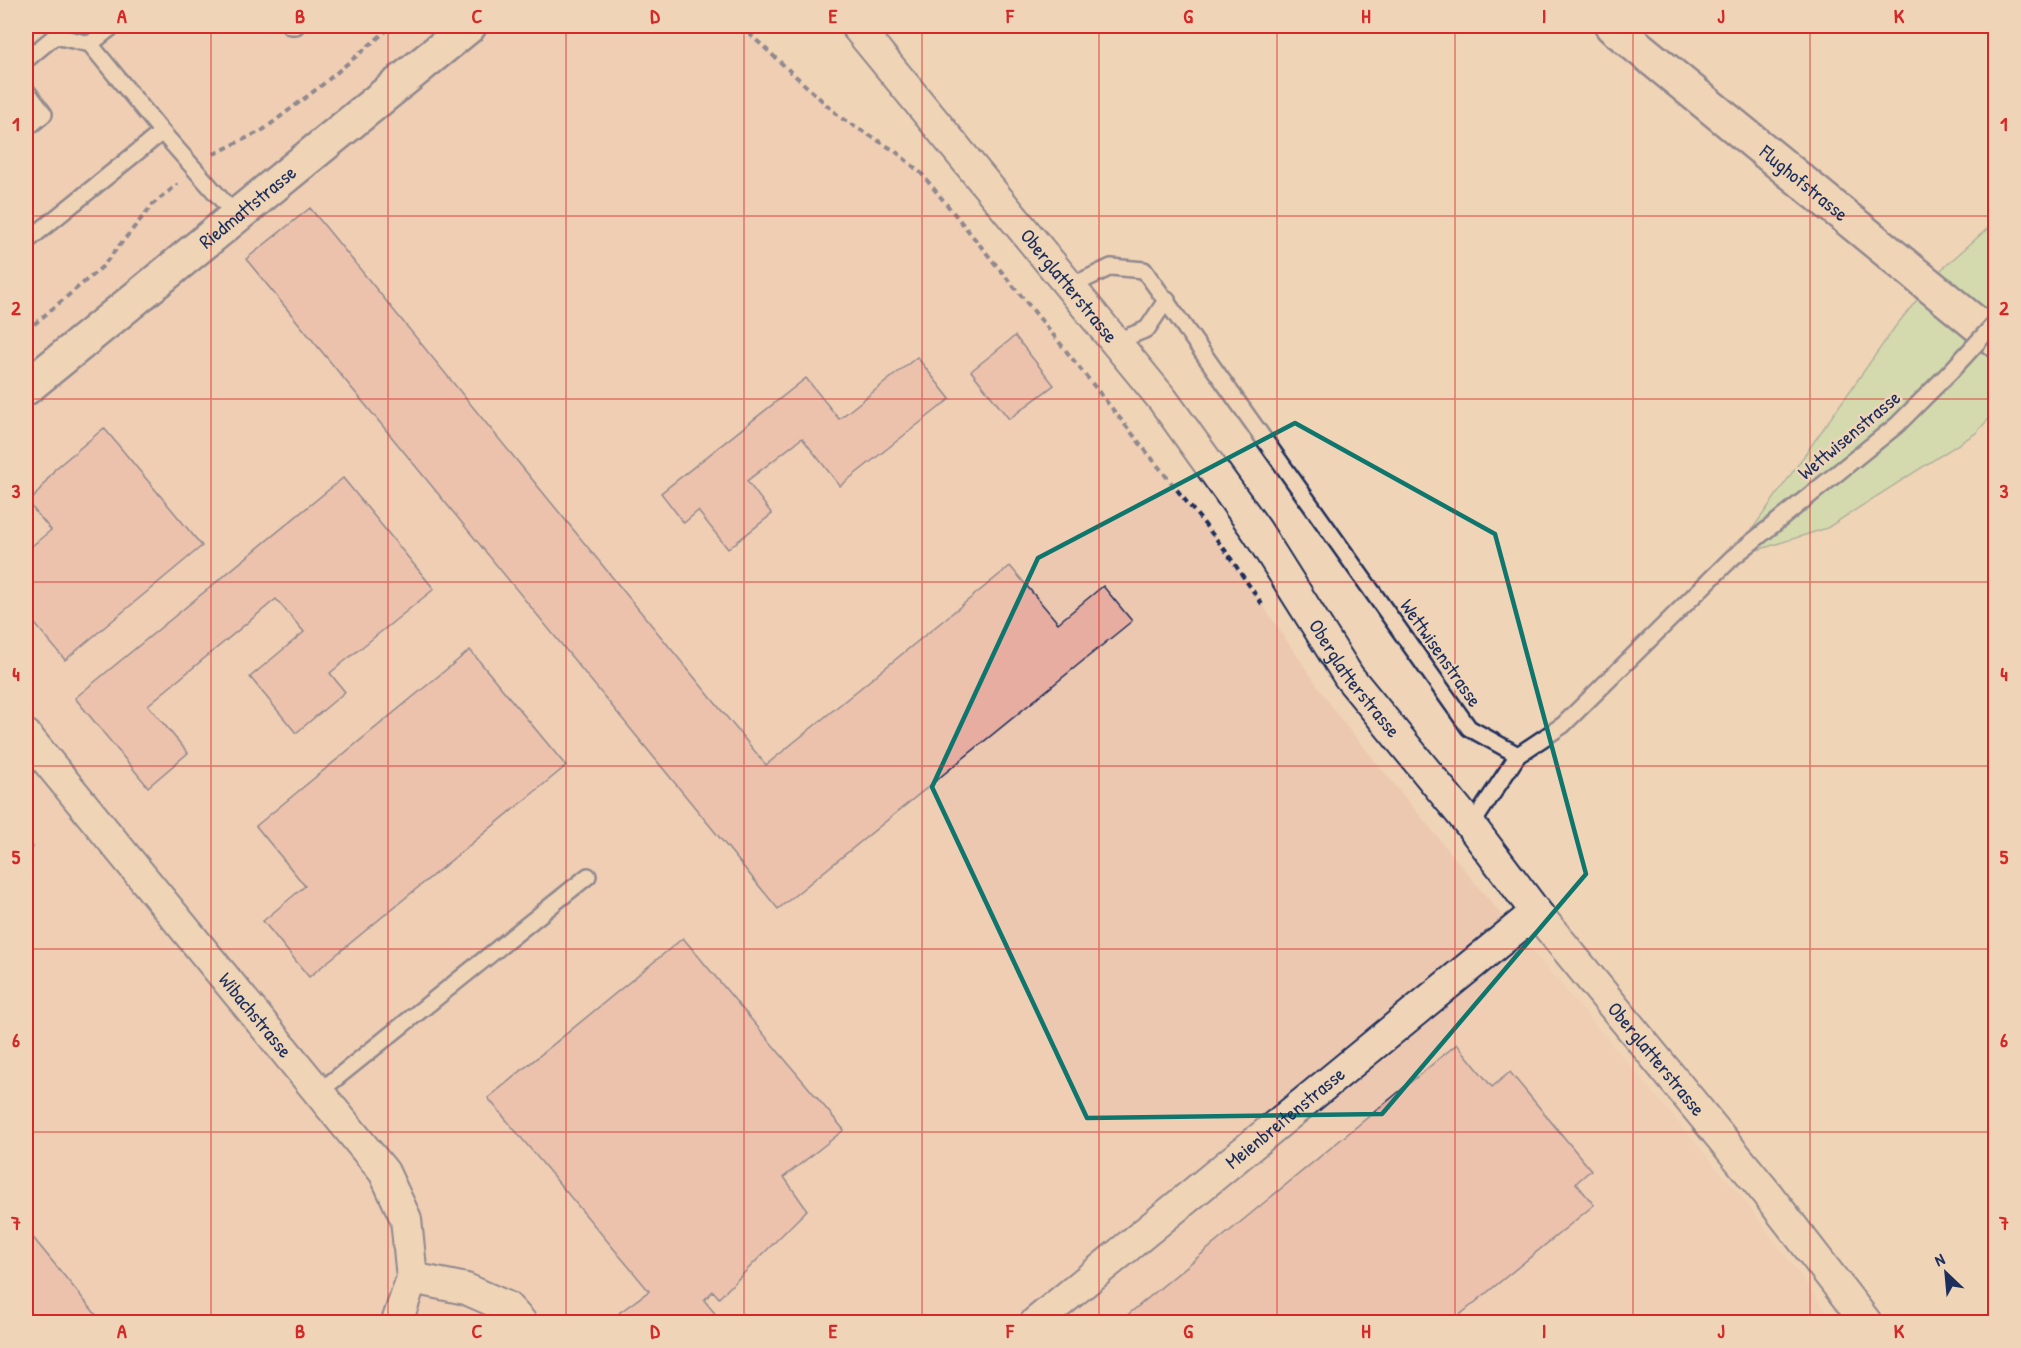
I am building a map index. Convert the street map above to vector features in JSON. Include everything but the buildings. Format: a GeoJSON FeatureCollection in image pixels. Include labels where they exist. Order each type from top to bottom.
{"type":"FeatureCollection","features":[{"type":"Feature","properties":{"kind":"main road","name":"Riedmattstrasse"},"geometry":{"type":"LineString","coordinates":[[26,388],[469,26]]}},
{"type":"Feature","properties":{"kind":"main road","name":"Flughofstrasse"},"geometry":{"type":"LineString","coordinates":[[1612,26],[1995,340]]}},
{"type":"Feature","properties":{"kind":"street","name":"Oberglatterstrasse"},"geometry":{"type":"LineString","coordinates":[[856,26],[1163,400],[1257,531],[1349,677],[1471,825],[1536,912],[1764,1190],[1866,1323]]}},
{"type":"Feature","properties":{"kind":"street","name":"Wibachstrasse"},"geometry":{"type":"LineString","coordinates":[[26,735],[384,1172],[406,1219],[412,1278],[397,1323]]}},
{"type":"Feature","properties":{"kind":"street","name":"Meienbreitenstrasse"},"geometry":{"type":"LineString","coordinates":[[1036,1323],[1536,912]]}},
{"type":"Feature","properties":{"kind":"street"},"geometry":{"type":"LineString","coordinates":[[412,1278],[466,1289],[507,1306],[521,1323]]}},
{"type":"Feature","properties":{"kind":"lane"},"geometry":{"type":"LineString","coordinates":[[90,44],[113,26]]}},
{"type":"Feature","properties":{"kind":"lane"},"geometry":{"type":"LineString","coordinates":[[291,26],[296,26]]}},
{"type":"Feature","properties":{"kind":"lane"},"geometry":{"type":"LineString","coordinates":[[26,60],[55,36],[90,44],[162,132],[236,216]]}},
{"type":"Feature","properties":{"kind":"lane"},"geometry":{"type":"LineString","coordinates":[[26,90],[44,114],[26,129]]}},
{"type":"Feature","properties":{"kind":"lane"},"geometry":{"type":"LineString","coordinates":[[26,242],[162,132]]}},
{"type":"Feature","properties":{"kind":"lane","name":"Wettwisenstrasse"},"geometry":{"type":"LineString","coordinates":[[1070,286],[1111,267],[1144,270],[1167,299],[1469,728],[1518,755],[1563,724],[1732,558],[1897,425],[1951,371],[1995,322]]}},
{"type":"Feature","properties":{"kind":"lane"},"geometry":{"type":"LineString","coordinates":[[1115,342],[1147,328],[1167,299]]}},
{"type":"Feature","properties":{"kind":"lane"},"geometry":{"type":"LineString","coordinates":[[1471,825],[1518,755]]}},
{"type":"Feature","properties":{"kind":"lane"},"geometry":{"type":"LineString","coordinates":[[319,1092],[588,876]]}},
{"type":"Feature","properties":{"kind":"highlighted area"},"geometry":{"type":"Polygon","coordinates":[[[1295,423],[1495,534],[1586,874],[1382,1114],[1087,1118],[932,787],[1038,558],[1295,423]]]}},
{"type":"Feature","properties":{"kind":"shaded area"},"geometry":{"type":"Polygon","coordinates":[[[26,26],[741,26],[841,118],[895,151],[921,173],[1225,550],[1339,717],[1514,930],[1744,1200],[1834,1322],[26,1322],[26,26]]]}},
{"type":"Feature","properties":{"kind":"green space"},"geometry":{"type":"Polygon","coordinates":[[[1995,222],[1995,412],[1976,433],[1827,528],[1732,558],[1895,327],[1942,269],[1995,222]]]}}]}
